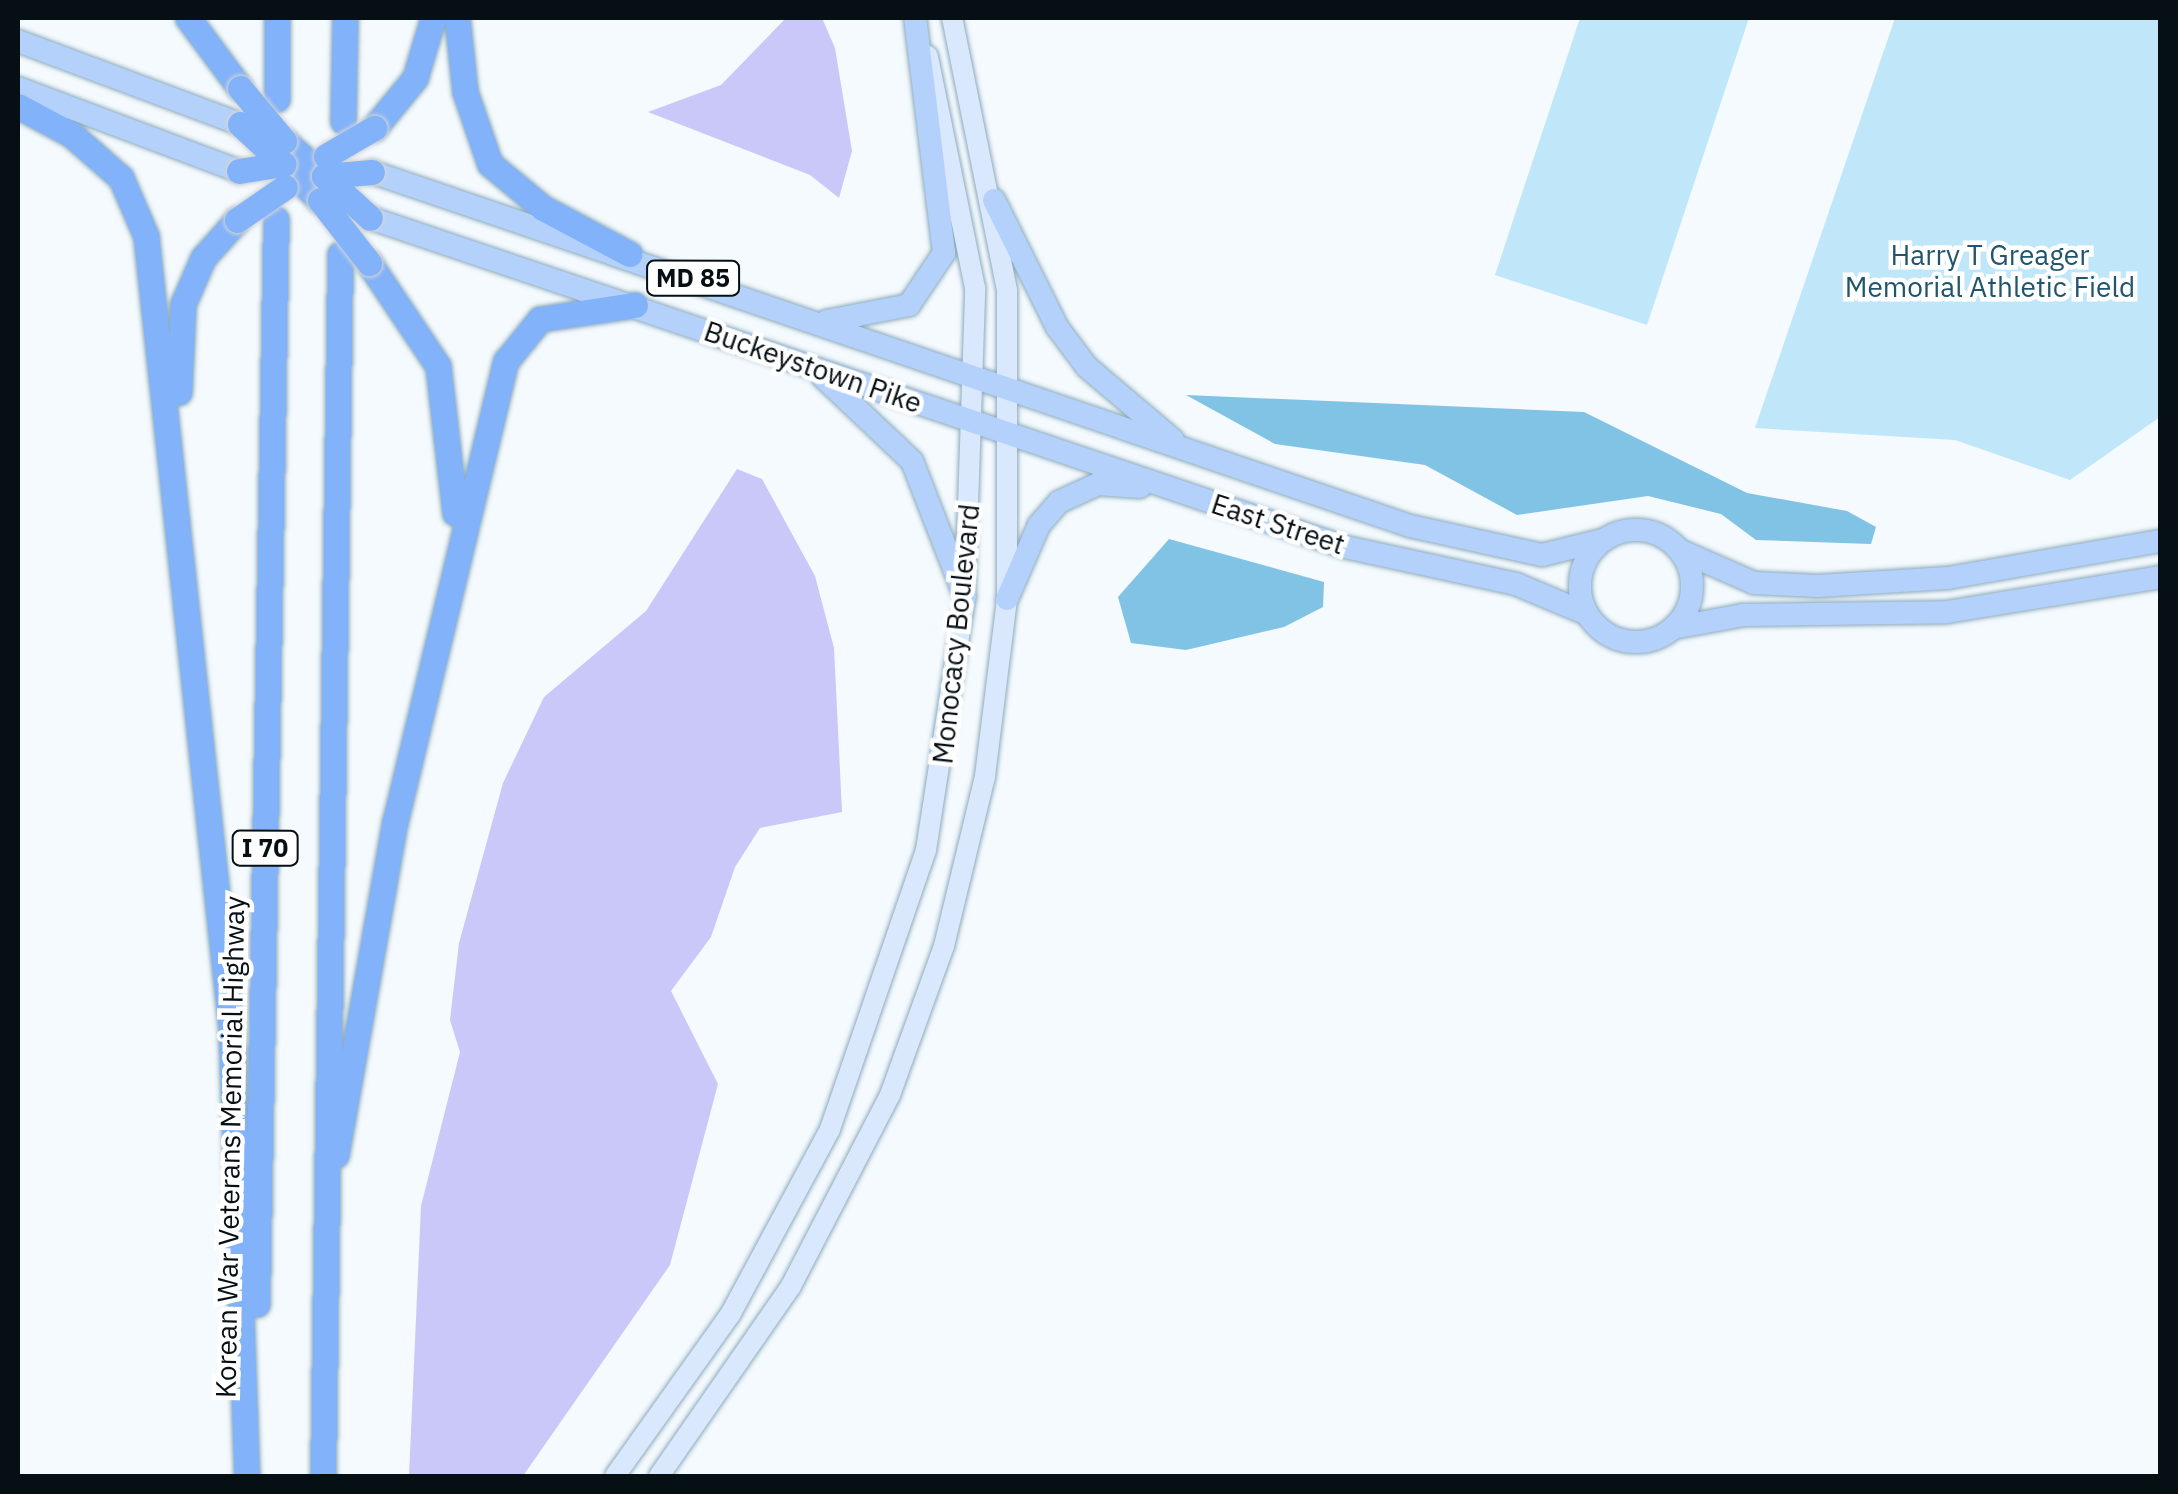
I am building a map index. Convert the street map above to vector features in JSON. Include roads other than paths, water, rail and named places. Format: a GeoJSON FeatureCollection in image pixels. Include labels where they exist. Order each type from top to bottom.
{"type":"FeatureCollection","features":[{"type":"Feature","properties":{"kind":"highway"},"geometry":{"type":"LineString","coordinates":[[188,18],[304,171],[438,366],[451,424],[455,554]]}},
{"type":"Feature","properties":{"kind":"highway"},"geometry":{"type":"LineString","coordinates":[[276,99],[277,18]]}},
{"type":"Feature","properties":{"kind":"highway"},"geometry":{"type":"LineString","coordinates":[[343,121],[344,18]]}},
{"type":"Feature","properties":{"kind":"highway"},"geometry":{"type":"LineString","coordinates":[[182,535],[183,304],[203,258],[237,220],[304,171],[374,128],[415,78],[433,18]]}},
{"type":"Feature","properties":{"kind":"highway"},"geometry":{"type":"LineString","coordinates":[[456,18],[465,92],[490,164],[544,208],[628,254]]}},
{"type":"Feature","properties":{"kind":"highway"},"geometry":{"type":"LineString","coordinates":[[18,106],[98,156],[137,209],[182,535],[234,1061],[251,1476]]}},
{"type":"Feature","properties":{"kind":"highway"},"geometry":{"type":"LineString","coordinates":[[240,124],[370,218]]}},
{"type":"Feature","properties":{"kind":"highway"},"geometry":{"type":"LineString","coordinates":[[239,170],[372,172]]}},
{"type":"Feature","properties":{"kind":"highway","name":"Korean War Veterans Memorial Highway"},"geometry":{"type":"LineString","coordinates":[[251,1476],[276,219]]}},
{"type":"Feature","properties":{"kind":"highway","name":"I 70"},"geometry":{"type":"LineString","coordinates":[[324,1476],[340,254]]}},
{"type":"Feature","properties":{"kind":"highway"},"geometry":{"type":"LineString","coordinates":[[330,1174],[350,1113],[395,822],[455,554],[520,336],[570,311],[636,306]]}},
{"type":"Feature","properties":{"kind":"main road"},"geometry":{"type":"LineString","coordinates":[[812,322],[890,314],[938,273],[946,216],[916,18]]}},
{"type":"Feature","properties":{"kind":"main road","name":"Monocacy Boulevard"},"geometry":{"type":"LineString","coordinates":[[615,1476],[730,1315],[860,1056],[926,850],[965,597],[974,377],[965,212],[916,18]]}},
{"type":"Feature","properties":{"kind":"main road","name":"Monocacy Boulevard"},"geometry":{"type":"LineString","coordinates":[[659,1476],[791,1286],[890,1095],[967,856],[1008,599],[1011,390],[994,200],[952,18]]}},
{"type":"Feature","properties":{"kind":"main road"},"geometry":{"type":"LineString","coordinates":[[18,41],[240,124]]}},
{"type":"Feature","properties":{"kind":"main road"},"geometry":{"type":"LineString","coordinates":[[18,88],[239,170]]}},
{"type":"Feature","properties":{"kind":"main road","name":"Buckeystown Pike"},"geometry":{"type":"LineString","coordinates":[[372,172],[628,254],[1011,390]]}},
{"type":"Feature","properties":{"kind":"main road"},"geometry":{"type":"LineString","coordinates":[[994,200],[1035,289],[1088,368],[1191,455]]}},
{"type":"Feature","properties":{"kind":"main road","name":"Buckeystown Pike"},"geometry":{"type":"LineString","coordinates":[[370,218],[972,421]]}},
{"type":"Feature","properties":{"kind":"main road"},"geometry":{"type":"LineString","coordinates":[[808,365],[912,460],[965,597]]}},
{"type":"Feature","properties":{"kind":"main road","name":"East Street"},"geometry":{"type":"LineString","coordinates":[[1011,390],[1191,455],[1516,552],[1603,540]]}},
{"type":"Feature","properties":{"kind":"main road","name":"East Street"},"geometry":{"type":"LineString","coordinates":[[972,421],[1345,547],[1527,588],[1587,614]]}},
{"type":"Feature","properties":{"kind":"main road"},"geometry":{"type":"LineString","coordinates":[[1008,599],[1039,524],[1059,502],[1098,484],[1176,490]]}},
{"type":"Feature","properties":{"kind":"main road"},"geometry":{"type":"LineString","coordinates":[[2160,542],[1948,578],[1818,586],[1754,583],[1641,530],[1603,540],[1580,580],[1587,614],[1621,641],[1743,614],[1947,612],[2160,577]]}},
{"type":"Feature","properties":{"kind":"main road"},"geometry":{"type":"LineString","coordinates":[[1673,628],[1692,586],[1679,550]]}},
{"type":"Feature","properties":{"kind":"park label","name":"Harry T Greager Memorial Athletic Field"},"geometry":{"type":"Point","coordinates":[1990,271]}}]}
